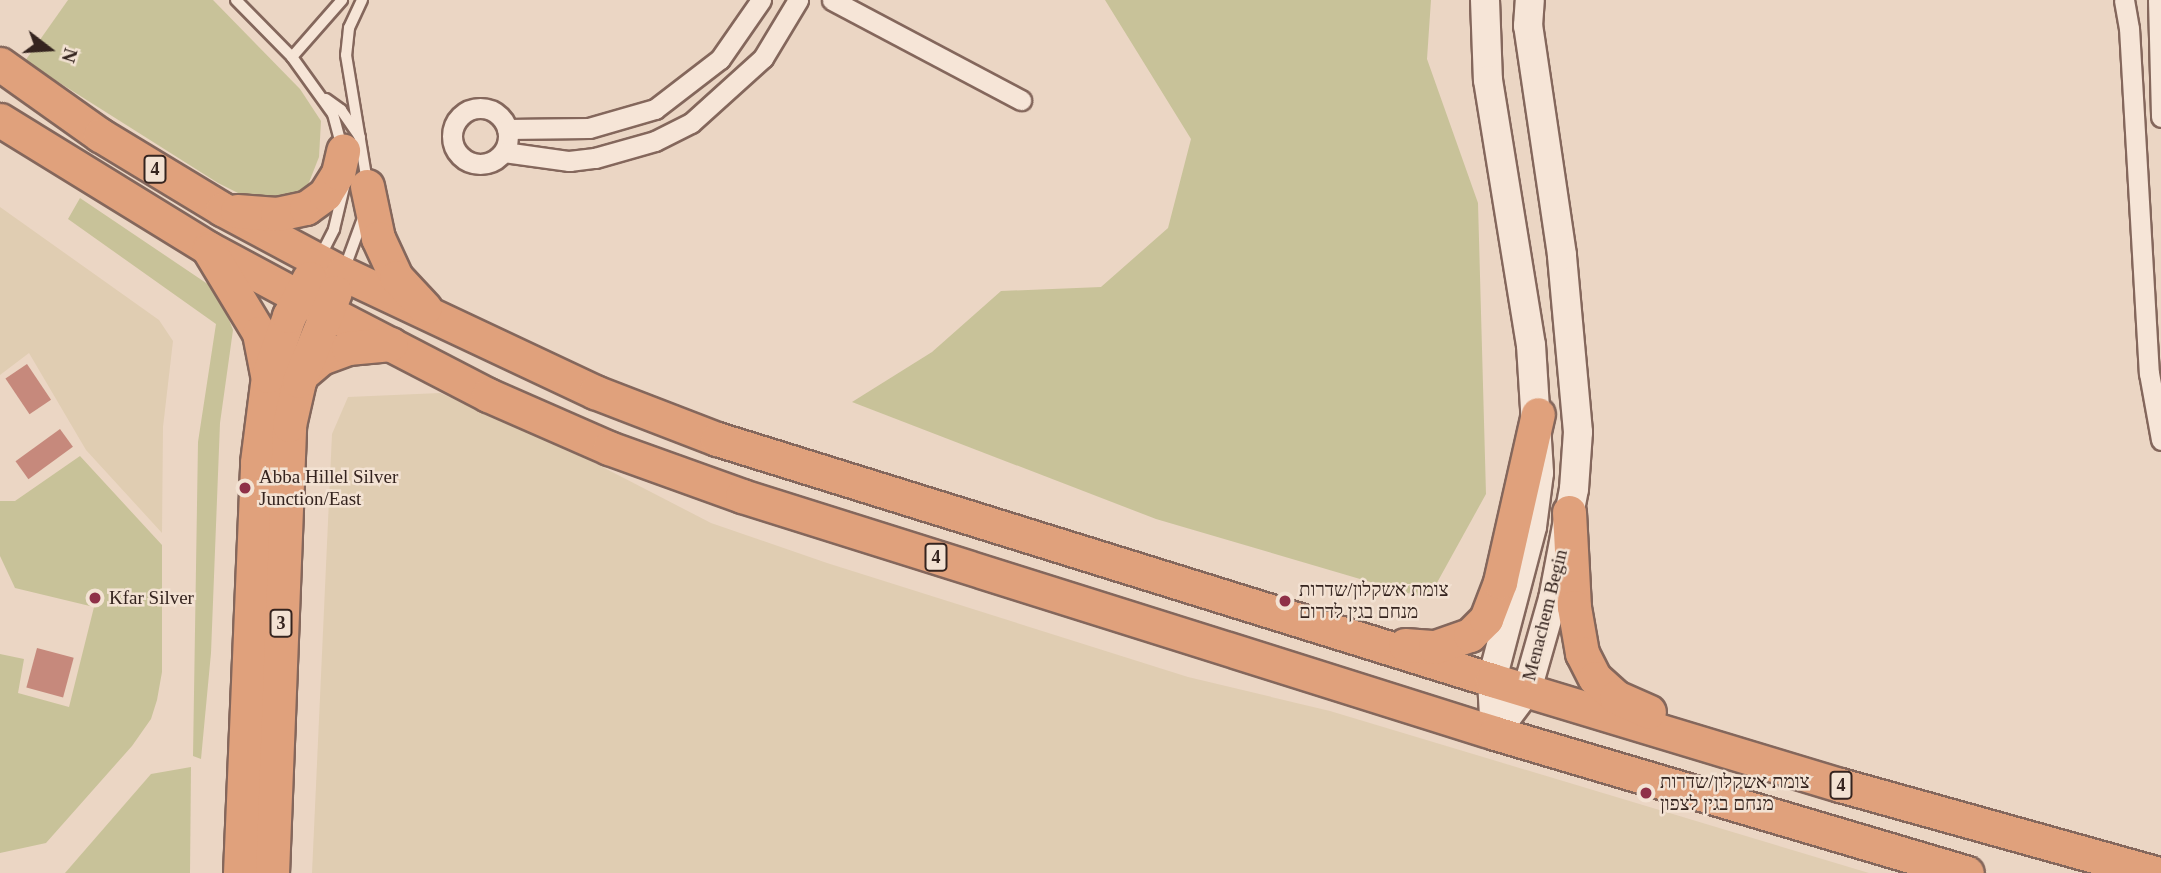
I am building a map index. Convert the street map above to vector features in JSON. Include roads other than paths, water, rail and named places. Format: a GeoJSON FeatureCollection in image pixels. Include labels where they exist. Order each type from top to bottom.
{"type":"FeatureCollection","features":[{"type":"Feature","properties":{"kind":"highway","name":"4"},"geometry":{"type":"LineString","coordinates":[[0,64],[100,135],[222,209],[330,267],[433,318],[595,392],[717,439],[1750,758],[2157,873]]}},
{"type":"Feature","properties":{"kind":"highway","name":"4"},"geometry":{"type":"LineString","coordinates":[[0,120],[208,248],[488,394],[608,448],[742,496],[1495,733],[1967,873]]}},
{"type":"Feature","properties":{"kind":"highway"},"geometry":{"type":"LineString","coordinates":[[222,209],[278,214],[306,208],[325,194],[353,146]]}},
{"type":"Feature","properties":{"kind":"highway"},"geometry":{"type":"LineString","coordinates":[[367,186],[378,238],[396,277],[433,318]]}},
{"type":"Feature","properties":{"kind":"highway"},"geometry":{"type":"LineString","coordinates":[[208,248],[258,333],[268,376]]}},
{"type":"Feature","properties":{"kind":"highway","name":"3"},"geometry":{"type":"LineString","coordinates":[[240,873],[257,463],[268,376],[313,304],[330,267]]}},
{"type":"Feature","properties":{"kind":"highway","name":"3"},"geometry":{"type":"LineString","coordinates":[[272,873],[289,425],[302,374],[313,304]]}},
{"type":"Feature","properties":{"kind":"highway"},"geometry":{"type":"LineString","coordinates":[[302,374],[321,358],[348,348],[391,344]]}},
{"type":"Feature","properties":{"kind":"highway"},"geometry":{"type":"LineString","coordinates":[[1373,643],[1435,648],[1470,635],[1486,619],[1500,582],[1538,414]]}},
{"type":"Feature","properties":{"kind":"highway"},"geometry":{"type":"LineString","coordinates":[[1569,512],[1574,607],[1583,653],[1595,678],[1616,697],[1750,758]]}},
{"type":"Feature","properties":{"kind":"main road","name":"Menachem Begin"},"geometry":{"type":"LineString","coordinates":[[1485,0],[1488,80],[1538,414],[1539,473],[1532,527],[1492,680],[1495,733]]}},
{"type":"Feature","properties":{"kind":"main road","name":"Menachem Begin"},"geometry":{"type":"LineString","coordinates":[[1495,733],[1527,690],[1552,599],[1574,489],[1576,407],[1562,255],[1528,26],[1530,0]]}},
{"type":"Feature","properties":{"kind":"street"},"geometry":{"type":"LineString","coordinates":[[508,129],[589,128],[654,109],[720,59],[761,0]]}},
{"type":"Feature","properties":{"kind":"street"},"geometry":{"type":"LineString","coordinates":[[504,152],[569,161],[595,158],[655,141],[691,123],[764,58],[798,0]]}},
{"type":"Feature","properties":{"kind":"street"},"geometry":{"type":"LineString","coordinates":[[832,0],[1021,100]]}},
{"type":"Feature","properties":{"kind":"street"},"geometry":{"type":"LineString","coordinates":[[2124,0],[2129,28],[2149,373],[2161,440]]}},
{"type":"Feature","properties":{"kind":"street"},"geometry":{"type":"LineString","coordinates":[[2158,0],[2161,117]]}},
{"type":"Feature","properties":{"kind":"street"},"geometry":{"type":"LineString","coordinates":[[478,107],[499,114],[508,129],[504,152],[494,161],[472,163],[455,150],[453,128],[467,111],[478,107]]}},
{"type":"Feature","properties":{"kind":"lane"},"geometry":{"type":"LineString","coordinates":[[236,0],[292,57],[353,146]]}},
{"type":"Feature","properties":{"kind":"lane"},"geometry":{"type":"LineString","coordinates":[[292,57],[342,0]]}},
{"type":"Feature","properties":{"kind":"lane"},"geometry":{"type":"LineString","coordinates":[[330,267],[353,146],[346,55],[349,28],[362,0]]}},
{"type":"Feature","properties":{"kind":"lane"},"geometry":{"type":"LineString","coordinates":[[317,93],[341,110],[367,186],[364,215],[330,267]]}},
{"type":"Feature","properties":{"kind":"place","name":"Abba Hillel Silver Junction/East"},"geometry":{"type":"Point","coordinates":[245,488]}},
{"type":"Feature","properties":{"kind":"place","name":"Kfar Silver"},"geometry":{"type":"Point","coordinates":[95,598]}},
{"type":"Feature","properties":{"kind":"place","name":"צומת אשקלון/שדרות מנחם בגין לדרום"},"geometry":{"type":"Point","coordinates":[1285,601]}},
{"type":"Feature","properties":{"kind":"place","name":"צומת אשקלון/שדרות מנחם בגין לצפון"},"geometry":{"type":"Point","coordinates":[1646,793]}}]}
